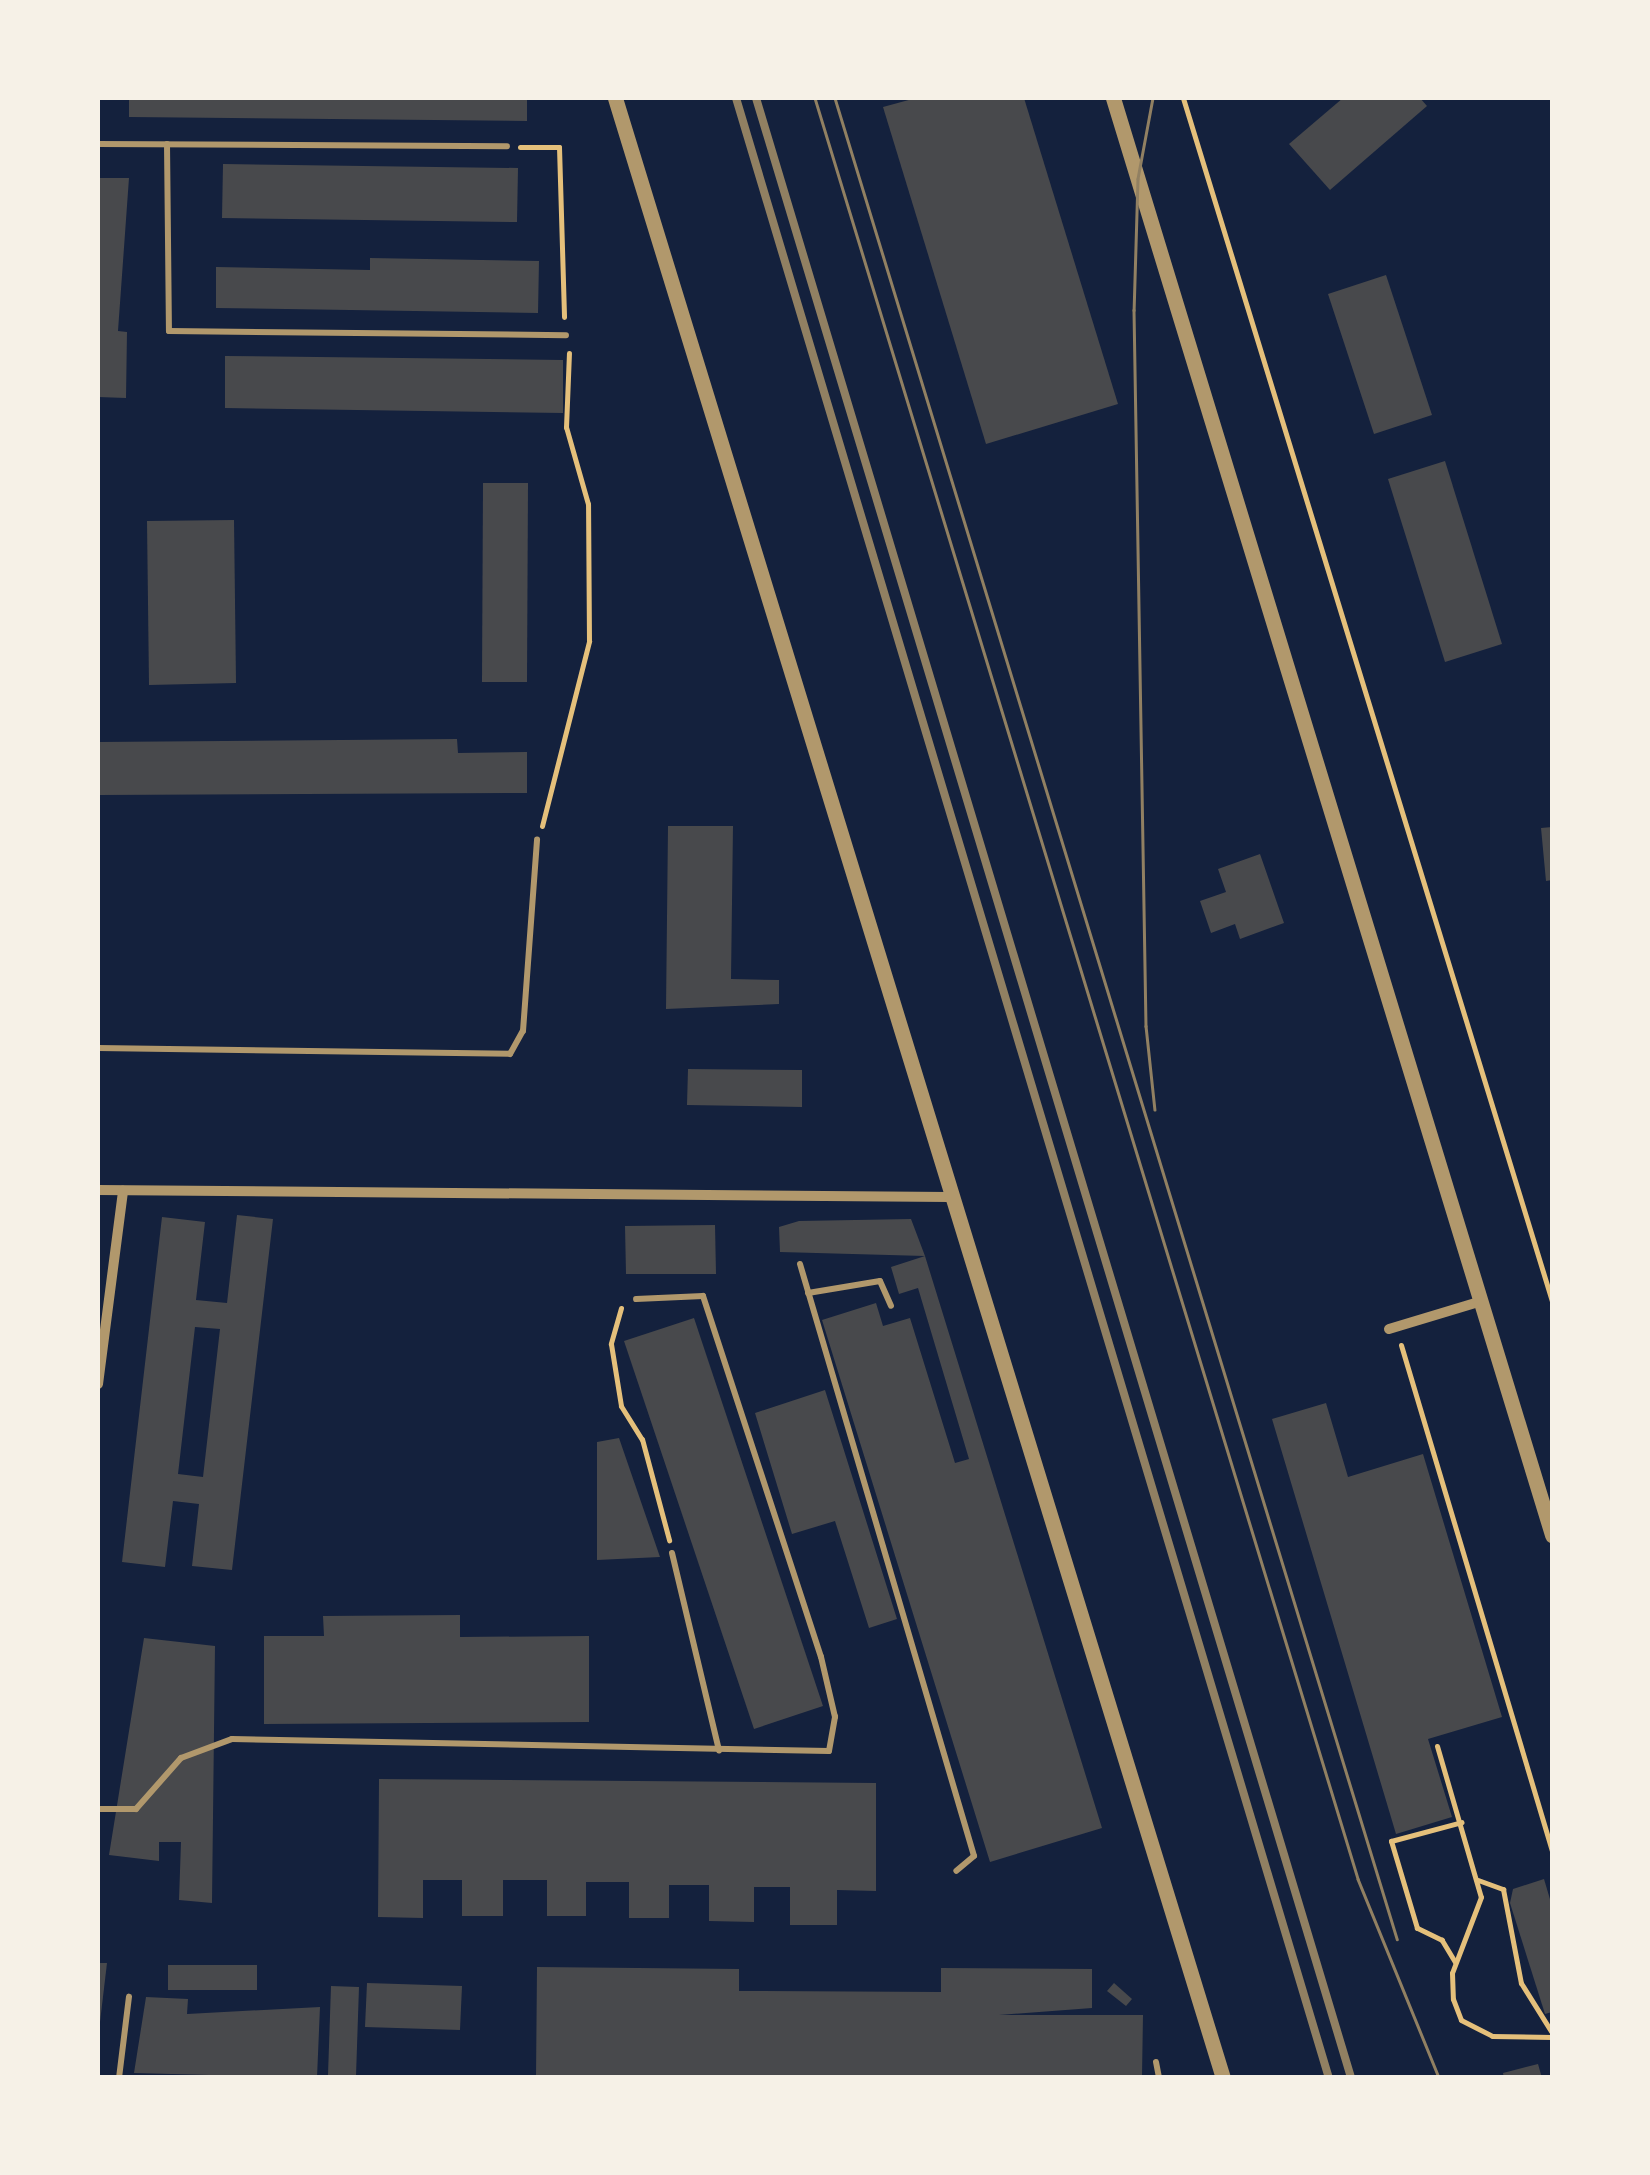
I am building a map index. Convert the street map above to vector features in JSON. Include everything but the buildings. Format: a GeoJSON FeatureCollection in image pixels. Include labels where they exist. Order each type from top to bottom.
{"type":"FeatureCollection","features":[{"type":"Feature","properties":{"kind":"street"},"geometry":{"type":"LineString","coordinates":[[615,98],[949,1198],[1223,2078]]}},
{"type":"Feature","properties":{"kind":"street"},"geometry":{"type":"LineString","coordinates":[[1113,98],[1552,1535]]}},
{"type":"Feature","properties":{"kind":"street"},"geometry":{"type":"LineString","coordinates":[[98,1190],[949,1198]]}},
{"type":"Feature","properties":{"kind":"street"},"geometry":{"type":"LineString","coordinates":[[98,1384],[123,1191]]}},
{"type":"Feature","properties":{"kind":"street"},"geometry":{"type":"LineString","coordinates":[[1392,1328],[1482,1301]]}},
{"type":"Feature","properties":{"kind":"lane"},"geometry":{"type":"LineString","coordinates":[[98,144],[508,146]]}},
{"type":"Feature","properties":{"kind":"lane"},"geometry":{"type":"LineString","coordinates":[[168,144],[169,331],[566,335]]}},
{"type":"Feature","properties":{"kind":"lane"},"geometry":{"type":"LineString","coordinates":[[98,1048],[510,1054],[524,1031],[538,840]]}},
{"type":"Feature","properties":{"kind":"lane"},"geometry":{"type":"LineString","coordinates":[[800,1264],[974,1856],[956,1871]]}},
{"type":"Feature","properties":{"kind":"lane"},"geometry":{"type":"LineString","coordinates":[[808,1293],[880,1281],[890,1306]]}},
{"type":"Feature","properties":{"kind":"lane"},"geometry":{"type":"LineString","coordinates":[[98,1809],[136,1810],[181,1758],[232,1739],[829,1751],[836,1716],[703,1296],[636,1299]]}},
{"type":"Feature","properties":{"kind":"lane"},"geometry":{"type":"LineString","coordinates":[[672,1552],[719,1750]]}},
{"type":"Feature","properties":{"kind":"lane"},"geometry":{"type":"LineString","coordinates":[[119,2078],[129,1997]]}},
{"type":"Feature","properties":{"kind":"lane"},"geometry":{"type":"LineString","coordinates":[[1156,2062],[1159,2078]]}},
{"type":"Feature","properties":{"kind":"path"},"geometry":{"type":"LineString","coordinates":[[1183,98],[1552,1301]]}},
{"type":"Feature","properties":{"kind":"path"},"geometry":{"type":"LineString","coordinates":[[508,146],[559,147],[566,427],[588,504],[589,640],[538,840]]}},
{"type":"Feature","properties":{"kind":"path"},"geometry":{"type":"LineString","coordinates":[[636,1299],[623,1303],[611,1344],[621,1406],[642,1439],[672,1552]]}},
{"type":"Feature","properties":{"kind":"path"},"geometry":{"type":"LineString","coordinates":[[1392,1328],[1552,1852]]}},
{"type":"Feature","properties":{"kind":"path"},"geometry":{"type":"LineString","coordinates":[[1437,1746],[1478,1880],[1456,1964]]}},
{"type":"Feature","properties":{"kind":"path"},"geometry":{"type":"LineString","coordinates":[[1462,1822],[1390,1841],[1417,1928],[1452,1949],[1461,2020],[1492,2036],[1552,2034]]}},
{"type":"Feature","properties":{"kind":"path"},"geometry":{"type":"LineString","coordinates":[[1478,1880],[1502,1890],[1520,1983],[1552,2034]]}},
{"type":"Feature","properties":{"kind":"tram line"},"geometry":{"type":"LineString","coordinates":[[815,98],[1358,1879],[1439,2077]]}},
{"type":"Feature","properties":{"kind":"tram line"},"geometry":{"type":"LineString","coordinates":[[835,98],[1397,1939]]}},
{"type":"Feature","properties":{"kind":"tram line"},"geometry":{"type":"LineString","coordinates":[[1153,98],[1138,179],[1134,310],[1146,1026],[1155,1110]]}},
{"type":"Feature","properties":{"kind":"railway"},"geometry":{"type":"LineString","coordinates":[[736,98],[1329,2078]]}},
{"type":"Feature","properties":{"kind":"railway"},"geometry":{"type":"LineString","coordinates":[[756,98],[1351,2078]]}}]}
